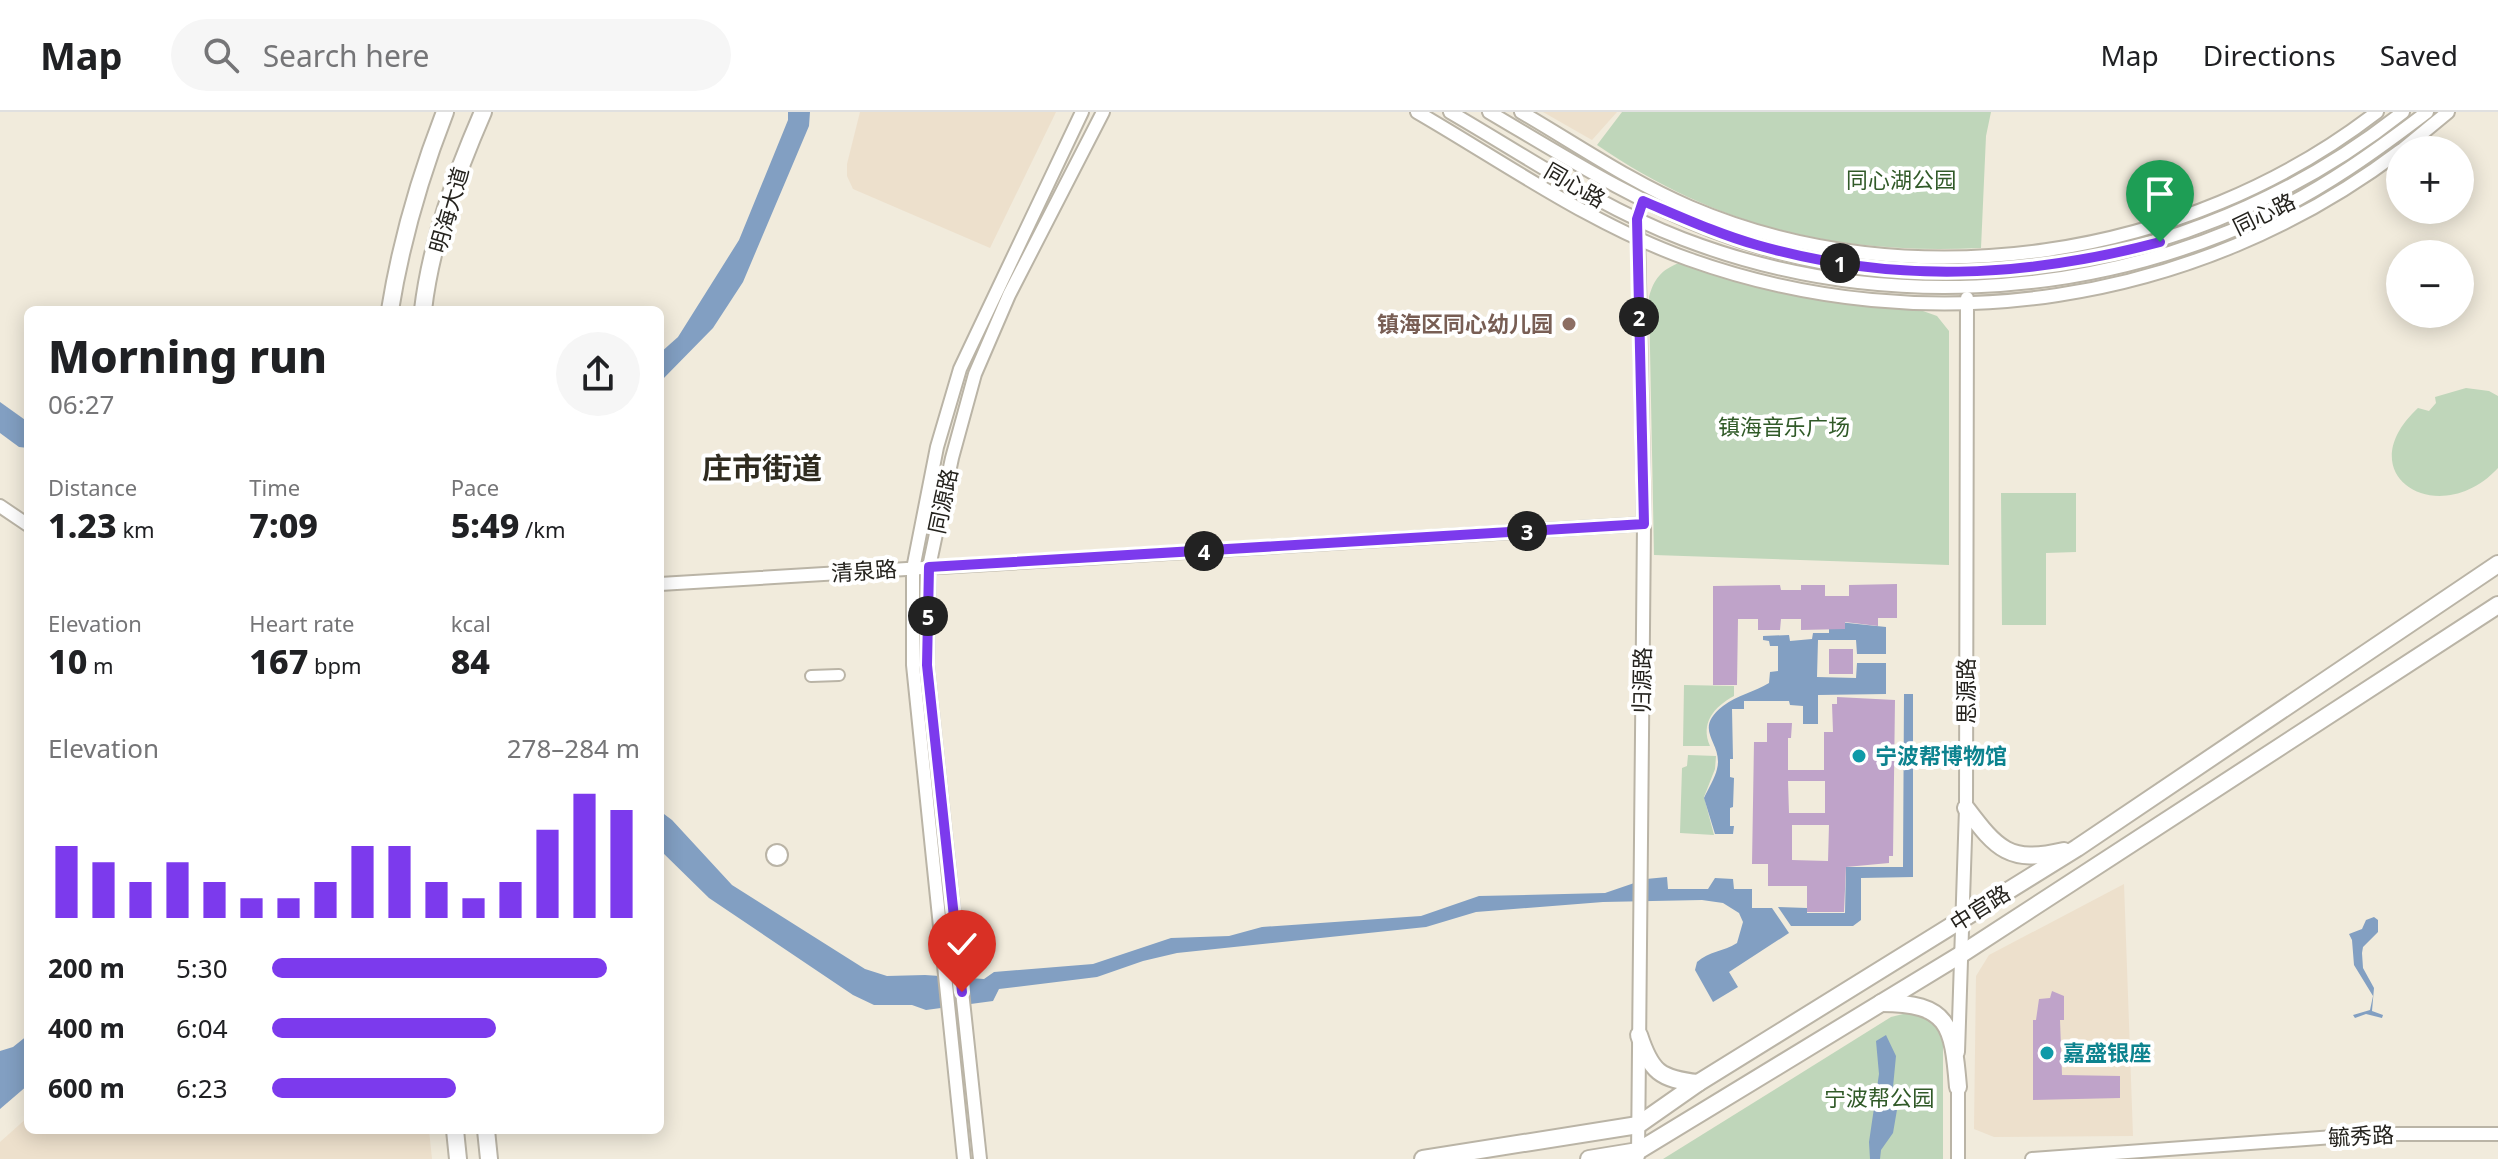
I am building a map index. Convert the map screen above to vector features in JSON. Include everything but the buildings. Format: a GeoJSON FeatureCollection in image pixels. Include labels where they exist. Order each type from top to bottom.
{"type":"FeatureCollection","features":[{"type":"Feature","properties":{"kind":"main road","name":"明海大道"},"geometry":{"type":"LineString","coordinates":[[391,306],[399,255],[429,153],[445,112]]}},
{"type":"Feature","properties":{"kind":"main road","name":"明海大道"},"geometry":{"type":"LineString","coordinates":[[424,306],[462,160],[483,112]]}},
{"type":"Feature","properties":{"kind":"main road","name":"中官路"},"geometry":{"type":"LineString","coordinates":[[1423,1159],[1638,1125],[1698,1083],[2077,848],[2498,564]]}},
{"type":"Feature","properties":{"kind":"main road","name":"中官路"},"geometry":{"type":"LineString","coordinates":[[1589,1159],[1638,1155],[1960,955],[2498,605]]}},
{"type":"Feature","properties":{"kind":"main road"},"geometry":{"type":"LineString","coordinates":[[1966,808],[1994,845],[2020,856],[2077,848]]}},
{"type":"Feature","properties":{"kind":"main road"},"geometry":{"type":"LineString","coordinates":[[1879,1003],[1919,1005],[1943,1019],[1955,1049],[1958,1087]]}},
{"type":"Feature","properties":{"kind":"main road"},"geometry":{"type":"LineString","coordinates":[[1639,1035],[1647,1060],[1658,1072],[1674,1080],[1698,1083]]}},
{"type":"Feature","properties":{"kind":"main road"},"geometry":{"type":"LineString","coordinates":[[455,1134],[458,1159]]}},
{"type":"Feature","properties":{"kind":"main road"},"geometry":{"type":"LineString","coordinates":[[486,1134],[489,1159]]}},
{"type":"Feature","properties":{"kind":"street","name":"同源路"},"geometry":{"type":"LineString","coordinates":[[963,1156],[913,665],[913,569],[937,447],[960,369],[1082,112]]}},
{"type":"Feature","properties":{"kind":"street","name":"同源路"},"geometry":{"type":"LineString","coordinates":[[981,1155],[927,665],[929,567],[952,458],[975,374],[1009,295],[1103,112]]}},
{"type":"Feature","properties":{"kind":"street"},"geometry":{"type":"LineString","coordinates":[[1417,112],[1612,226],[1702,263],[1760,281],[1828,295],[1967,305],[2025,301],[2094,290],[2184,265],[2236,246],[2311,210],[2386,161]]}},
{"type":"Feature","properties":{"kind":"street","name":"同心路"},"geometry":{"type":"LineString","coordinates":[[1450,112],[1637,219],[1733,257],[1780,268],[1886,284],[1967,287],[2013,286],[2111,270],[2213,238],[2266,216],[2317,187],[2367,157],[2427,112]]}},
{"type":"Feature","properties":{"kind":"street","name":"同心路"},"geometry":{"type":"LineString","coordinates":[[1489,112],[1643,201],[1714,231],[1807,257],[1894,269],[1967,271],[2011,271],[2112,254],[2160,242],[2272,196],[2367,140],[2403,112]]}},
{"type":"Feature","properties":{"kind":"street"},"geometry":{"type":"LineString","coordinates":[[1521,112],[1666,196],[1743,226],[1856,251],[1916,256],[1983,256],[2051,250],[2111,239],[2178,219],[2298,165],[2377,112]]}},
{"type":"Feature","properties":{"kind":"street"},"geometry":{"type":"LineString","coordinates":[[2419,136],[2448,112]]}},
{"type":"Feature","properties":{"kind":"street","name":"归源路"},"geometry":{"type":"LineString","coordinates":[[1638,1155],[1644,524],[1637,219],[1643,201]]}},
{"type":"Feature","properties":{"kind":"street","name":"思源路"},"geometry":{"type":"LineString","coordinates":[[1958,1159],[1960,955],[1966,808],[1967,271]]}},
{"type":"Feature","properties":{"kind":"street"},"geometry":{"type":"LineString","coordinates":[[0,506],[24,522]]}},
{"type":"Feature","properties":{"kind":"street","name":"清泉路"},"geometry":{"type":"LineString","coordinates":[[664,584],[1644,524]]}},
{"type":"Feature","properties":{"kind":"street"},"geometry":{"type":"LineString","coordinates":[[811,676],[839,675]]}},
{"type":"Feature","properties":{"kind":"street","name":"毓秀路"},"geometry":{"type":"LineString","coordinates":[[2032,1159],[2374,1134],[2498,1134]]}},
{"type":"Feature","properties":{"kind":"shaded area"},"geometry":{"type":"Polygon","coordinates":[[[860,112],[1056,112],[990,248],[853,189],[847,176],[847,164],[860,112]]]}},
{"type":"Feature","properties":{"kind":"shaded area"},"geometry":{"type":"Polygon","coordinates":[[[1543,112],[1617,112],[1592,140],[1543,112]]]}},
{"type":"Feature","properties":{"kind":"shaded area"},"geometry":{"type":"Polygon","coordinates":[[[2124,884],[2133,1136],[1994,1137],[1974,1129],[1976,976],[1989,955],[2124,884]]]}},
{"type":"Feature","properties":{"kind":"shaded area"},"geometry":{"type":"Polygon","coordinates":[[[24,1121],[24,1134],[429,1134],[432,1159],[0,1159],[0,1142],[24,1121]]]}},
{"type":"Feature","properties":{"kind":"green space","name":"同心湖公园"},"geometry":{"type":"Polygon","coordinates":[[[1622,112],[1991,112],[1986,136],[1981,248],[1928,249],[1828,240],[1780,230],[1733,215],[1687,197],[1597,145],[1622,112]]]}},
{"type":"Feature","properties":{"kind":"green space","name":"镇海音乐广场"},"geometry":{"type":"Polygon","coordinates":[[[1679,263],[1822,300],[1923,311],[1937,316],[1949,331],[1949,565],[1654,555],[1649,297],[1659,276],[1679,263]]]}},
{"type":"Feature","properties":{"kind":"green space"},"geometry":{"type":"Polygon","coordinates":[[[2466,388],[2489,391],[2498,396],[2498,468],[2475,487],[2450,495],[2428,495],[2409,487],[2396,473],[2392,455],[2398,432],[2418,408],[2429,411],[2436,403],[2435,397],[2466,388]]]}},
{"type":"Feature","properties":{"kind":"green space"},"geometry":{"type":"Polygon","coordinates":[[[2001,493],[2076,493],[2076,552],[2046,553],[2046,625],[2002,625],[2001,493]]]}},
{"type":"Feature","properties":{"kind":"green space"},"geometry":{"type":"Polygon","coordinates":[[[1684,685],[1734,686],[1734,696],[1720,705],[1708,723],[1710,746],[1683,746],[1684,685]]]}},
{"type":"Feature","properties":{"kind":"green space"},"geometry":{"type":"Polygon","coordinates":[[[1688,755],[1716,756],[1715,769],[1704,797],[1714,835],[1680,833],[1682,768],[1687,766],[1688,755]]]}},
{"type":"Feature","properties":{"kind":"green space","name":"宁波帮公园"},"geometry":{"type":"Polygon","coordinates":[[[1911,1012],[1931,1017],[1943,1041],[1943,1159],[1663,1159],[1891,1017],[1911,1012]]]}},
{"type":"Feature","properties":{"kind":"water"},"geometry":{"type":"Polygon","coordinates":[[[788,112],[810,112],[809,126],[743,282],[713,328],[664,378],[664,349],[678,337],[739,240],[788,120],[788,112]]]}},
{"type":"Feature","properties":{"kind":"water"},"geometry":{"type":"Polygon","coordinates":[[[0,402],[24,419],[24,448],[0,433],[0,402]]]}},
{"type":"Feature","properties":{"kind":"water"},"geometry":{"type":"Polygon","coordinates":[[[1829,621],[1886,627],[1886,654],[1857,654],[1856,640],[1818,640],[1817,677],[1856,678],[1857,663],[1886,663],[1886,694],[1818,695],[1818,724],[1803,724],[1803,706],[1790,705],[1789,701],[1744,701],[1744,709],[1732,709],[1733,759],[1730,759],[1730,777],[1734,778],[1730,826],[1734,826],[1733,834],[1715,834],[1704,798],[1718,760],[1709,730],[1714,715],[1734,699],[1769,683],[1770,672],[1778,671],[1778,646],[1770,646],[1763,636],[1789,635],[1790,641],[1812,639],[1813,633],[1829,633],[1829,621]]]}},
{"type":"Feature","properties":{"kind":"water"},"geometry":{"type":"Polygon","coordinates":[[[1904,694],[1913,694],[1913,877],[1861,878],[1861,920],[1853,926],[1791,926],[1778,907],[1807,908],[1807,913],[1845,913],[1846,867],[1903,867],[1904,694]]]}},
{"type":"Feature","properties":{"kind":"water"},"geometry":{"type":"Polygon","coordinates":[[[664,814],[732,885],[865,969],[887,976],[984,979],[994,972],[1093,964],[1171,938],[1229,936],[1262,927],[1421,916],[1479,896],[1605,893],[1646,879],[1667,877],[1668,889],[1708,889],[1715,878],[1733,879],[1734,889],[1752,889],[1752,908],[1772,908],[1789,933],[1729,972],[1738,987],[1713,1002],[1695,970],[1697,962],[1737,943],[1743,922],[1739,913],[1723,903],[1702,900],[1603,902],[1476,912],[1426,927],[1177,953],[1097,977],[999,989],[993,1001],[926,1010],[912,1005],[874,1005],[853,995],[709,898],[664,854],[664,814]]]}},
{"type":"Feature","properties":{"kind":"water"},"geometry":{"type":"Polygon","coordinates":[[[2374,917],[2378,920],[2378,932],[2363,947],[2363,968],[2374,988],[2372,1011],[2383,1015],[2382,1018],[2366,1014],[2355,1018],[2353,1015],[2370,1010],[2373,996],[2354,965],[2349,934],[2362,929],[2366,920],[2374,917]]]}},
{"type":"Feature","properties":{"kind":"water"},"geometry":{"type":"Polygon","coordinates":[[[1886,1035],[1896,1056],[1893,1087],[1898,1104],[1893,1133],[1881,1150],[1880,1159],[1870,1159],[1869,1142],[1879,1074],[1876,1041],[1886,1035]]]}},
{"type":"Feature","properties":{"kind":"water"},"geometry":{"type":"Polygon","coordinates":[[[24,1038],[24,1088],[0,1109],[0,1051],[13,1047],[24,1038]]]}},
{"type":"Feature","properties":{"kind":"place","name":"镇海区同心幼儿园"},"geometry":{"type":"Point","coordinates":[1569,324]}},
{"type":"Feature","properties":{"kind":"place","name":"宁波帮博物馆"},"geometry":{"type":"Point","coordinates":[1859,756]}},
{"type":"Feature","properties":{"kind":"place","name":"嘉盛银座"},"geometry":{"type":"Point","coordinates":[2047,1053]}},
{"type":"Feature","properties":{"kind":"district","name":"庄市街道"},"geometry":{"type":"Point","coordinates":[762,469]}},
{"type":"Feature","properties":{"kind":"route"},"geometry":{"type":"LineString","coordinates":[[962,992],[927,665],[929,567],[1644,524],[1637,219],[1643,201],[1714,231],[1757,245],[1844,264],[1894,269],[2011,271],[2112,254],[2160,242]]}}]}
